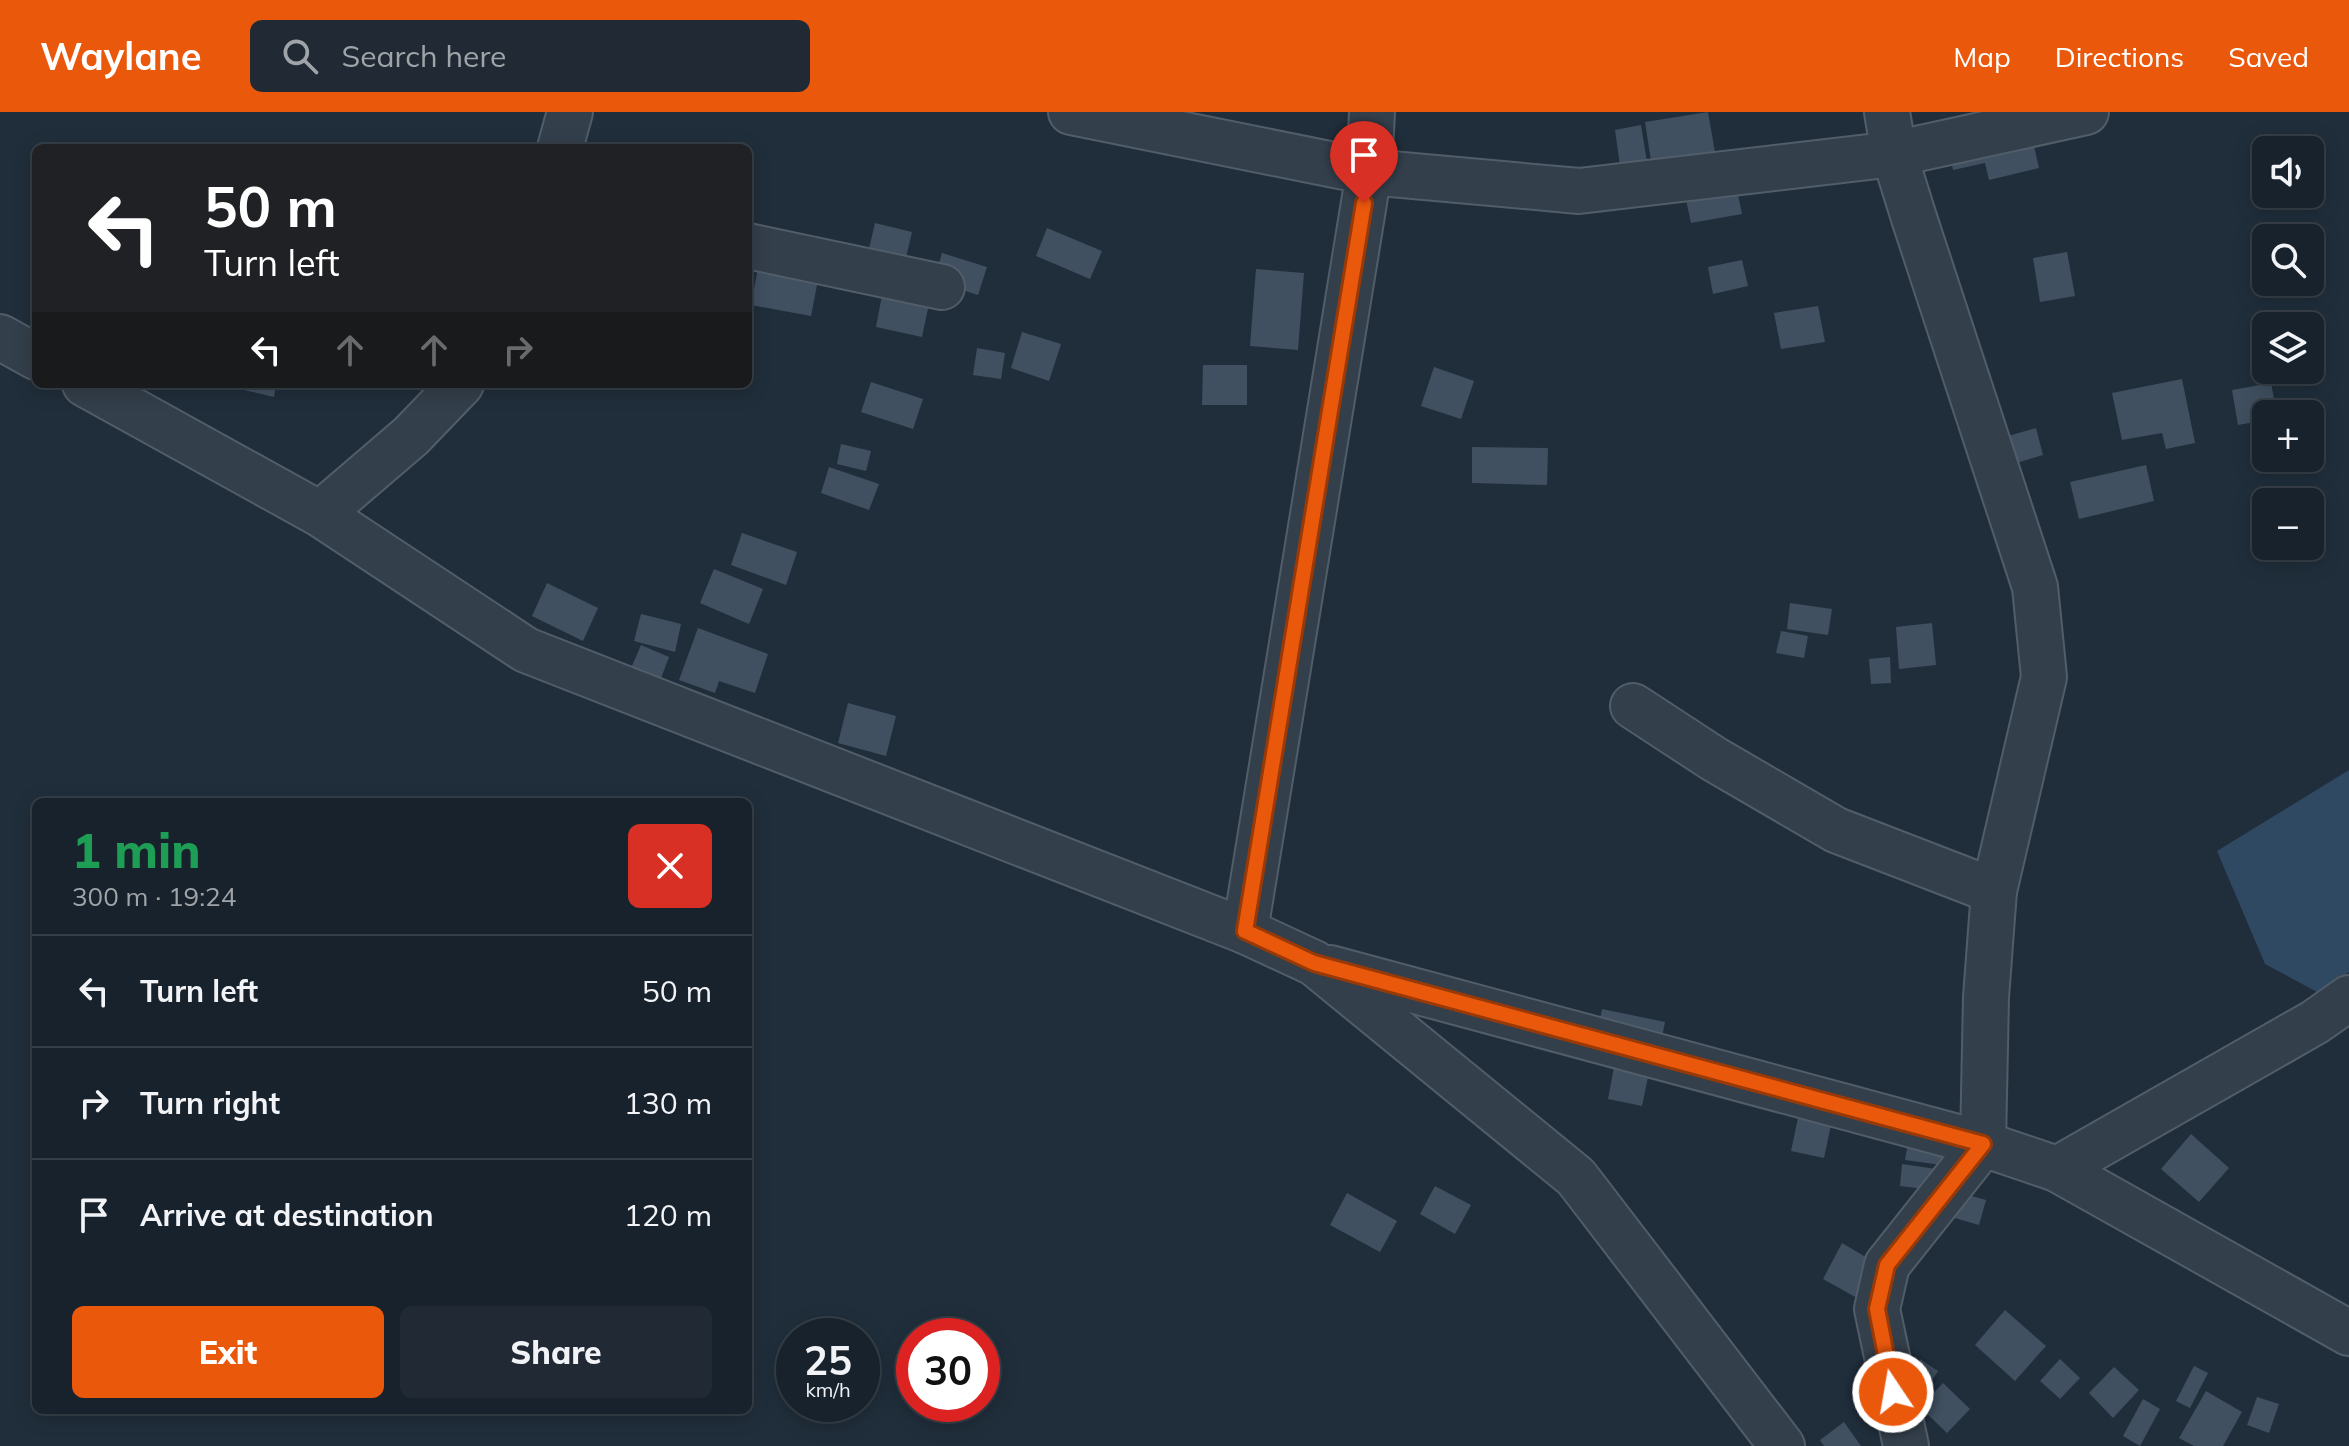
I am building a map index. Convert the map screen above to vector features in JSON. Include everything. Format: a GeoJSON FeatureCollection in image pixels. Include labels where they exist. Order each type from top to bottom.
{"type":"FeatureCollection","features":[{"type":"Feature","properties":{"kind":"street"},"geometry":{"type":"LineString","coordinates":[[561,144],[570,112]]}},
{"type":"Feature","properties":{"kind":"street"},"geometry":{"type":"LineString","coordinates":[[1071,112],[1369,172],[1579,191],[1894,154],[2086,112]]}},
{"type":"Feature","properties":{"kind":"street"},"geometry":{"type":"LineString","coordinates":[[1245,931],[1369,172],[1372,112]]}},
{"type":"Feature","properties":{"kind":"street"},"geometry":{"type":"LineString","coordinates":[[1887,112],[1894,154],[2035,587],[2044,677],[1994,891],[1986,997],[1983,1144],[1887,1265],[1877,1309],[1906,1446]]}},
{"type":"Feature","properties":{"kind":"street"},"geometry":{"type":"LineString","coordinates":[[752,247],[942,287]]}},
{"type":"Feature","properties":{"kind":"street"},"geometry":{"type":"LineString","coordinates":[[0,337],[32,355]]}},
{"type":"Feature","properties":{"kind":"street"},"geometry":{"type":"LineString","coordinates":[[92,388],[320,514],[526,650],[1245,931],[1314,963],[1983,1144],[2057,1169],[2349,1333]]}},
{"type":"Feature","properties":{"kind":"street"},"geometry":{"type":"LineString","coordinates":[[320,514],[411,436],[457,388]]}},
{"type":"Feature","properties":{"kind":"street"},"geometry":{"type":"LineString","coordinates":[[1633,706],[1714,759],[1836,830],[1994,891]]}},
{"type":"Feature","properties":{"kind":"street"},"geometry":{"type":"LineString","coordinates":[[1314,963],[1576,1177],[1782,1446]]}},
{"type":"Feature","properties":{"kind":"street"},"geometry":{"type":"LineString","coordinates":[[2057,1169],[2315,1022],[2349,998]]}},
{"type":"Feature","properties":{"kind":"water"},"geometry":{"type":"Polygon","coordinates":[[[2349,770],[2349,972],[2319,993],[2265,964],[2217,851],[2349,770]]]}},
{"type":"Feature","properties":{"kind":"building"},"geometry":{"type":"Polygon","coordinates":[[[1708,112],[1717,164],[1653,174],[1645,122],[1708,112]]]}},
{"type":"Feature","properties":{"kind":"building"},"geometry":{"type":"Polygon","coordinates":[[[1641,125],[1647,162],[1620,166],[1615,130],[1641,125]]]}},
{"type":"Feature","properties":{"kind":"building"},"geometry":{"type":"Polygon","coordinates":[[[1980,140],[1983,158],[2034,146],[2039,168],[1989,180],[1985,163],[1953,170],[1948,146],[1980,140]]]}},
{"type":"Feature","properties":{"kind":"building"},"geometry":{"type":"Polygon","coordinates":[[[1736,185],[1742,214],[1691,223],[1685,195],[1736,185]]]}},
{"type":"Feature","properties":{"kind":"building"},"geometry":{"type":"Polygon","coordinates":[[[875,223],[912,232],[904,266],[867,257],[875,223]]]}},
{"type":"Feature","properties":{"kind":"building"},"geometry":{"type":"Polygon","coordinates":[[[1047,228],[1102,251],[1090,279],[1036,256],[1047,228]]]}},
{"type":"Feature","properties":{"kind":"building"},"geometry":{"type":"Polygon","coordinates":[[[2067,252],[2075,296],[2040,302],[2033,258],[2067,252]]]}},
{"type":"Feature","properties":{"kind":"building"},"geometry":{"type":"Polygon","coordinates":[[[942,253],[987,267],[978,295],[934,281],[942,253]]]}},
{"type":"Feature","properties":{"kind":"building"},"geometry":{"type":"Polygon","coordinates":[[[1742,260],[1748,286],[1713,294],[1708,267],[1742,260]]]}},
{"type":"Feature","properties":{"kind":"building"},"geometry":{"type":"Polygon","coordinates":[[[758,268],[818,280],[811,316],[752,305],[758,268]]]}},
{"type":"Feature","properties":{"kind":"building"},"geometry":{"type":"Polygon","coordinates":[[[1256,269],[1304,273],[1298,350],[1250,346],[1256,269]]]}},
{"type":"Feature","properties":{"kind":"building"},"geometry":{"type":"Polygon","coordinates":[[[883,290],[930,299],[922,337],[876,327],[883,290]]]}},
{"type":"Feature","properties":{"kind":"building"},"geometry":{"type":"Polygon","coordinates":[[[1818,306],[1825,342],[1781,349],[1774,313],[1818,306]]]}},
{"type":"Feature","properties":{"kind":"building"},"geometry":{"type":"Polygon","coordinates":[[[1022,332],[1061,344],[1049,381],[1011,368],[1022,332]]]}},
{"type":"Feature","properties":{"kind":"building"},"geometry":{"type":"Polygon","coordinates":[[[977,348],[1005,353],[1001,379],[973,375],[977,348]]]}},
{"type":"Feature","properties":{"kind":"building"},"geometry":{"type":"Polygon","coordinates":[[[1203,365],[1247,365],[1247,405],[1202,405],[1203,365]]]}},
{"type":"Feature","properties":{"kind":"building"},"geometry":{"type":"Polygon","coordinates":[[[1434,367],[1474,381],[1461,419],[1421,406],[1434,367]]]}},
{"type":"Feature","properties":{"kind":"building"},"geometry":{"type":"Polygon","coordinates":[[[2182,379],[2195,443],[2166,449],[2162,433],[2122,440],[2112,393],[2182,379]]]}},
{"type":"Feature","properties":{"kind":"building"},"geometry":{"type":"Polygon","coordinates":[[[871,382],[923,399],[913,429],[861,412],[871,382]]]}},
{"type":"Feature","properties":{"kind":"building"},"geometry":{"type":"Polygon","coordinates":[[[2271,384],[2274,400],[2252,400],[2252,422],[2238,425],[2232,390],[2271,384]]]}},
{"type":"Feature","properties":{"kind":"building"},"geometry":{"type":"Polygon","coordinates":[[[235,388],[275,388],[274,397],[235,388]]]}},
{"type":"Feature","properties":{"kind":"building"},"geometry":{"type":"Polygon","coordinates":[[[2036,428],[2043,455],[2006,466],[1998,439],[2036,428]]]}},
{"type":"Feature","properties":{"kind":"building"},"geometry":{"type":"Polygon","coordinates":[[[841,444],[871,451],[866,471],[837,464],[841,444]]]}},
{"type":"Feature","properties":{"kind":"building"},"geometry":{"type":"Polygon","coordinates":[[[1472,447],[1548,448],[1547,485],[1472,483],[1472,447]]]}},
{"type":"Feature","properties":{"kind":"building"},"geometry":{"type":"Polygon","coordinates":[[[2146,465],[2154,501],[2079,519],[2070,482],[2146,465]]]}},
{"type":"Feature","properties":{"kind":"building"},"geometry":{"type":"Polygon","coordinates":[[[829,467],[879,484],[869,510],[821,493],[829,467]]]}},
{"type":"Feature","properties":{"kind":"building"},"geometry":{"type":"Polygon","coordinates":[[[742,533],[797,552],[786,585],[731,565],[742,533]]]}},
{"type":"Feature","properties":{"kind":"building"},"geometry":{"type":"Polygon","coordinates":[[[714,569],[763,589],[749,624],[700,603],[714,569]]]}},
{"type":"Feature","properties":{"kind":"building"},"geometry":{"type":"Polygon","coordinates":[[[547,583],[598,608],[583,641],[532,616],[547,583]]]}},
{"type":"Feature","properties":{"kind":"building"},"geometry":{"type":"Polygon","coordinates":[[[1790,603],[1832,609],[1828,635],[1787,629],[1790,603]]]}},
{"type":"Feature","properties":{"kind":"building"},"geometry":{"type":"Polygon","coordinates":[[[641,614],[681,624],[675,652],[634,641],[641,614]]]}},
{"type":"Feature","properties":{"kind":"building"},"geometry":{"type":"Polygon","coordinates":[[[1932,623],[1936,665],[1899,669],[1896,627],[1932,623]]]}},
{"type":"Feature","properties":{"kind":"building"},"geometry":{"type":"Polygon","coordinates":[[[698,628],[768,654],[755,693],[719,681],[715,693],[679,680],[698,628]]]}},
{"type":"Feature","properties":{"kind":"building"},"geometry":{"type":"Polygon","coordinates":[[[1781,631],[1808,636],[1804,658],[1776,653],[1781,631]]]}},
{"type":"Feature","properties":{"kind":"building"},"geometry":{"type":"Polygon","coordinates":[[[641,645],[669,657],[661,678],[632,666],[641,645]]]}},
{"type":"Feature","properties":{"kind":"building"},"geometry":{"type":"Polygon","coordinates":[[[1890,657],[1891,683],[1871,684],[1869,659],[1890,657]]]}},
{"type":"Feature","properties":{"kind":"building"},"geometry":{"type":"Polygon","coordinates":[[[848,703],[896,716],[886,756],[838,743],[848,703]]]}},
{"type":"Feature","properties":{"kind":"building"},"geometry":{"type":"Polygon","coordinates":[[[1602,1009],[1665,1022],[1659,1052],[1596,1039],[1602,1009]]]}},
{"type":"Feature","properties":{"kind":"building"},"geometry":{"type":"Polygon","coordinates":[[[1617,1051],[1652,1058],[1642,1106],[1608,1099],[1617,1051]]]}},
{"type":"Feature","properties":{"kind":"building"},"geometry":{"type":"Polygon","coordinates":[[[1798,1118],[1831,1125],[1824,1158],[1791,1151],[1798,1118]]]}},
{"type":"Feature","properties":{"kind":"building"},"geometry":{"type":"Polygon","coordinates":[[[2191,1134],[2229,1168],[2199,1202],[2161,1169],[2191,1134]]]}},
{"type":"Feature","properties":{"kind":"building"},"geometry":{"type":"Polygon","coordinates":[[[1909,1137],[1944,1142],[1941,1165],[1905,1160],[1909,1137]]]}},
{"type":"Feature","properties":{"kind":"building"},"geometry":{"type":"Polygon","coordinates":[[[1902,1164],[1936,1169],[1933,1190],[1900,1186],[1902,1164]]]}},
{"type":"Feature","properties":{"kind":"building"},"geometry":{"type":"Polygon","coordinates":[[[1435,1186],[1471,1205],[1455,1234],[1420,1214],[1435,1186]]]}},
{"type":"Feature","properties":{"kind":"building"},"geometry":{"type":"Polygon","coordinates":[[[1957,1192],[1986,1200],[1979,1225],[1951,1217],[1957,1192]]]}},
{"type":"Feature","properties":{"kind":"building"},"geometry":{"type":"Polygon","coordinates":[[[1347,1193],[1397,1221],[1380,1252],[1330,1225],[1347,1193]]]}},
{"type":"Feature","properties":{"kind":"building"},"geometry":{"type":"Polygon","coordinates":[[[1842,1243],[1876,1263],[1857,1298],[1823,1279],[1842,1243]]]}},
{"type":"Feature","properties":{"kind":"building"},"geometry":{"type":"Polygon","coordinates":[[[2005,1310],[2046,1346],[2015,1381],[1975,1345],[2005,1310]]]}},
{"type":"Feature","properties":{"kind":"building"},"geometry":{"type":"Polygon","coordinates":[[[1920,1359],[1938,1371],[1925,1391],[1906,1379],[1920,1359]]]}},
{"type":"Feature","properties":{"kind":"building"},"geometry":{"type":"Polygon","coordinates":[[[2060,1359],[2080,1378],[2060,1399],[2040,1381],[2060,1359]]]}},
{"type":"Feature","properties":{"kind":"building"},"geometry":{"type":"Polygon","coordinates":[[[2194,1366],[2208,1373],[2190,1408],[2176,1401],[2194,1366]]]}},
{"type":"Feature","properties":{"kind":"building"},"geometry":{"type":"Polygon","coordinates":[[[2114,1367],[2139,1390],[2113,1418],[2089,1393],[2114,1367]]]}},
{"type":"Feature","properties":{"kind":"building"},"geometry":{"type":"Polygon","coordinates":[[[1943,1383],[1970,1409],[1947,1433],[1920,1407],[1943,1383]]]}},
{"type":"Feature","properties":{"kind":"building"},"geometry":{"type":"Polygon","coordinates":[[[2206,1391],[2242,1412],[2223,1446],[2194,1446],[2179,1438],[2206,1391]]]}},
{"type":"Feature","properties":{"kind":"building"},"geometry":{"type":"Polygon","coordinates":[[[2257,1397],[2279,1404],[2269,1433],[2247,1425],[2257,1397]]]}},
{"type":"Feature","properties":{"kind":"building"},"geometry":{"type":"Polygon","coordinates":[[[2143,1399],[2160,1409],[2140,1446],[2123,1436],[2143,1399]]]}},
{"type":"Feature","properties":{"kind":"building"},"geometry":{"type":"Polygon","coordinates":[[[1844,1422],[1861,1446],[1824,1446],[1820,1440],[1844,1422]]]}},
{"type":"Feature","properties":{"kind":"route"},"geometry":{"type":"LineString","coordinates":[[1364,203],[1245,931],[1314,963],[1983,1144],[1887,1265],[1877,1309],[1893,1392]]}}]}
